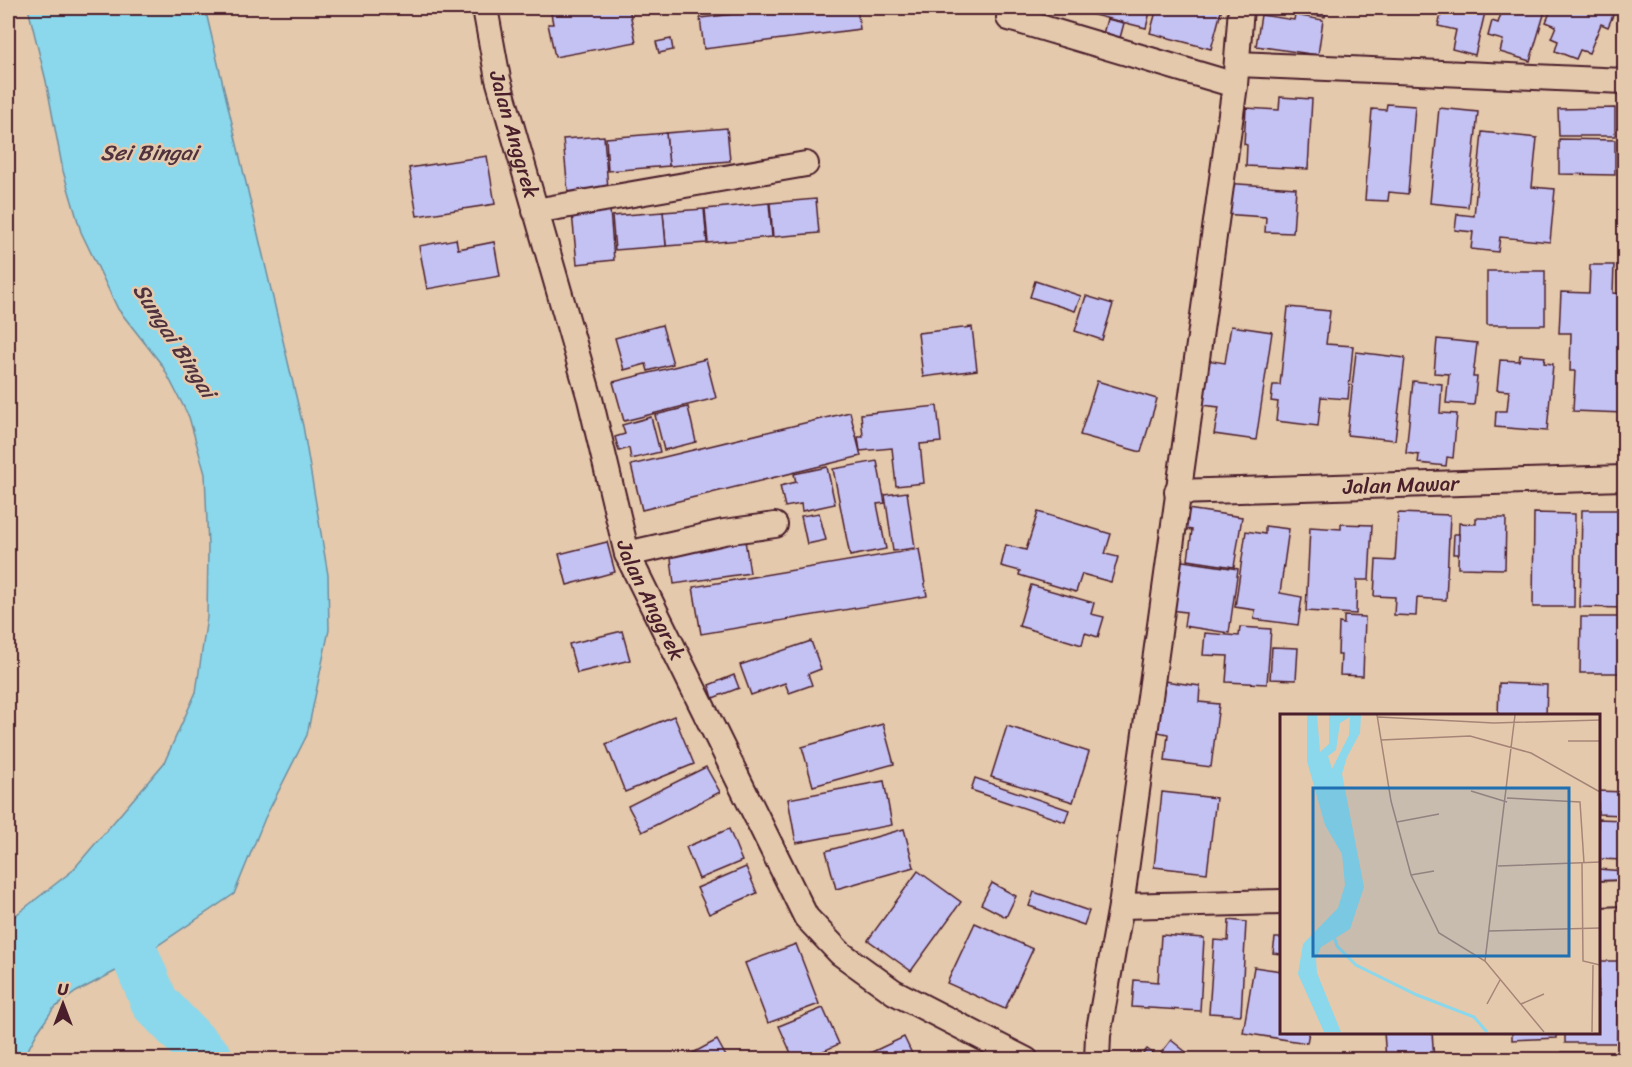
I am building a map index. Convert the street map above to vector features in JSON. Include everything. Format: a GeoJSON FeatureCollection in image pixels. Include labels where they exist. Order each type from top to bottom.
{"type":"FeatureCollection","features":[{"type":"Feature","properties":{"kind":"street","name":"Jalan Anggrek"},"geometry":{"type":"LineString","coordinates":[[485,8],[498,79],[590,399],[627,554],[806,917],[840,953],[894,992],[1026,1059]]}},
{"type":"Feature","properties":{"kind":"street"},"geometry":{"type":"LineString","coordinates":[[1097,1059],[1098,1035],[1121,906],[1236,75],[1241,8]]}},
{"type":"Feature","properties":{"kind":"street"},"geometry":{"type":"LineString","coordinates":[[1009,18],[1236,75],[1624,81]]}},
{"type":"Feature","properties":{"kind":"street"},"geometry":{"type":"LineString","coordinates":[[535,211],[806,164]]}},
{"type":"Feature","properties":{"kind":"street","name":"Jalan Mawar"},"geometry":{"type":"LineString","coordinates":[[1177,492],[1624,478]]}},
{"type":"Feature","properties":{"kind":"street"},"geometry":{"type":"LineString","coordinates":[[627,554],[724,532],[774,525]]}},
{"type":"Feature","properties":{"kind":"street"},"geometry":{"type":"LineString","coordinates":[[1599,894],[1624,893]]}},
{"type":"Feature","properties":{"kind":"street"},"geometry":{"type":"LineString","coordinates":[[1121,906],[1280,902]]}},
{"type":"Feature","properties":{"kind":"water","name":"Sei Bingai"},"geometry":{"type":"Polygon","coordinates":[[[28,8],[205,8],[303,426],[328,575],[329,630],[307,735],[265,818],[234,894],[133,962],[76,992],[53,1009],[23,1059],[8,1060],[8,921],[72,871],[164,763],[196,692],[207,617],[208,547],[205,474],[189,417],[162,365],[118,309],[81,232],[63,171],[46,81],[28,8]]]}},
{"type":"Feature","properties":{"kind":"building"},"geometry":{"type":"Polygon","coordinates":[[[386,8],[458,8],[387,15],[386,8]]]}},
{"type":"Feature","properties":{"kind":"building"},"geometry":{"type":"Polygon","coordinates":[[[550,8],[629,8],[636,42],[555,57],[548,24],[553,24],[550,8]]]}},
{"type":"Feature","properties":{"kind":"building"},"geometry":{"type":"Polygon","coordinates":[[[785,8],[857,8],[860,29],[704,49],[700,18],[785,8]]]}},
{"type":"Feature","properties":{"kind":"building"},"geometry":{"type":"Polygon","coordinates":[[[1083,8],[1151,8],[1146,28],[1082,12],[1083,8]]]}},
{"type":"Feature","properties":{"kind":"building"},"geometry":{"type":"Polygon","coordinates":[[[1157,8],[1222,8],[1211,49],[1150,33],[1157,8]]]}},
{"type":"Feature","properties":{"kind":"building"},"geometry":{"type":"Polygon","coordinates":[[[1269,8],[1326,8],[1325,17],[1269,8]]]}},
{"type":"Feature","properties":{"kind":"building"},"geometry":{"type":"Polygon","coordinates":[[[1443,8],[1486,8],[1475,55],[1452,49],[1456,30],[1438,26],[1443,8]]]}},
{"type":"Feature","properties":{"kind":"building"},"geometry":{"type":"Polygon","coordinates":[[[1503,8],[1546,8],[1530,61],[1500,52],[1503,40],[1488,36],[1492,21],[1498,23],[1503,8]]]}},
{"type":"Feature","properties":{"kind":"building"},"geometry":{"type":"Polygon","coordinates":[[[1552,8],[1579,10],[1581,8],[1616,8],[1608,27],[1601,24],[1589,53],[1580,50],[1576,59],[1555,51],[1558,41],[1551,38],[1556,26],[1546,22],[1552,8]]]}},
{"type":"Feature","properties":{"kind":"building"},"geometry":{"type":"Polygon","coordinates":[[[1261,15],[1294,20],[1295,15],[1323,20],[1318,55],[1256,46],[1261,15]]]}},
{"type":"Feature","properties":{"kind":"building"},"geometry":{"type":"Polygon","coordinates":[[[1107,19],[1124,23],[1120,38],[1103,34],[1107,19]]]}},
{"type":"Feature","properties":{"kind":"building"},"geometry":{"type":"Polygon","coordinates":[[[671,39],[673,50],[659,53],[656,42],[671,39]]]}},
{"type":"Feature","properties":{"kind":"building"},"geometry":{"type":"Polygon","coordinates":[[[1280,97],[1312,99],[1308,169],[1246,166],[1247,145],[1244,144],[1246,108],[1279,110],[1280,97]]]}},
{"type":"Feature","properties":{"kind":"building"},"geometry":{"type":"Polygon","coordinates":[[[1387,104],[1415,106],[1408,194],[1389,192],[1388,201],[1365,200],[1372,109],[1386,110],[1387,104]]]}},
{"type":"Feature","properties":{"kind":"building"},"geometry":{"type":"Polygon","coordinates":[[[1439,108],[1478,112],[1468,207],[1430,203],[1439,108]]]}},
{"type":"Feature","properties":{"kind":"building"},"geometry":{"type":"Polygon","coordinates":[[[1615,108],[1615,136],[1559,136],[1558,109],[1615,108]]]}},
{"type":"Feature","properties":{"kind":"building"},"geometry":{"type":"Polygon","coordinates":[[[727,128],[730,161],[669,166],[666,133],[727,128]]]}},
{"type":"Feature","properties":{"kind":"building"},"geometry":{"type":"Polygon","coordinates":[[[1482,132],[1537,138],[1532,187],[1555,189],[1550,242],[1500,237],[1498,252],[1471,249],[1473,232],[1455,230],[1457,214],[1474,216],[1482,132]]]}},
{"type":"Feature","properties":{"kind":"building"},"geometry":{"type":"Polygon","coordinates":[[[666,133],[669,166],[608,171],[606,138],[666,133]]]}},
{"type":"Feature","properties":{"kind":"building"},"geometry":{"type":"Polygon","coordinates":[[[604,136],[608,189],[568,192],[563,139],[604,136]]]}},
{"type":"Feature","properties":{"kind":"building"},"geometry":{"type":"Polygon","coordinates":[[[1559,139],[1615,140],[1615,175],[1559,174],[1559,139]]]}},
{"type":"Feature","properties":{"kind":"building"},"geometry":{"type":"Polygon","coordinates":[[[487,156],[495,204],[417,216],[409,168],[487,156]]]}},
{"type":"Feature","properties":{"kind":"building"},"geometry":{"type":"Polygon","coordinates":[[[1224,183],[1296,188],[1293,233],[1265,232],[1266,217],[1222,214],[1224,183]]]}},
{"type":"Feature","properties":{"kind":"building"},"geometry":{"type":"Polygon","coordinates":[[[816,199],[819,233],[773,237],[770,203],[816,199]]]}},
{"type":"Feature","properties":{"kind":"building"},"geometry":{"type":"Polygon","coordinates":[[[769,203],[772,237],[708,243],[705,209],[769,203]]]}},
{"type":"Feature","properties":{"kind":"building"},"geometry":{"type":"Polygon","coordinates":[[[704,209],[707,243],[666,246],[663,212],[704,209]]]}},
{"type":"Feature","properties":{"kind":"building"},"geometry":{"type":"Polygon","coordinates":[[[610,210],[614,260],[577,264],[572,213],[610,210]]]}},
{"type":"Feature","properties":{"kind":"building"},"geometry":{"type":"Polygon","coordinates":[[[663,212],[666,246],[615,250],[612,216],[663,212]]]}},
{"type":"Feature","properties":{"kind":"building"},"geometry":{"type":"Polygon","coordinates":[[[456,239],[458,249],[494,242],[500,276],[427,289],[419,246],[456,239]]]}},
{"type":"Feature","properties":{"kind":"building"},"geometry":{"type":"Polygon","coordinates":[[[1590,265],[1614,265],[1613,293],[1624,294],[1624,413],[1573,411],[1575,371],[1570,371],[1571,333],[1559,333],[1561,292],[1589,293],[1590,265]]]}},
{"type":"Feature","properties":{"kind":"building"},"geometry":{"type":"Polygon","coordinates":[[[1487,271],[1545,271],[1545,325],[1487,325],[1487,271]]]}},
{"type":"Feature","properties":{"kind":"building"},"geometry":{"type":"Polygon","coordinates":[[[1035,281],[1081,296],[1075,311],[1030,297],[1035,281]]]}},
{"type":"Feature","properties":{"kind":"building"},"geometry":{"type":"Polygon","coordinates":[[[1086,296],[1113,304],[1102,340],[1075,331],[1086,296]]]}},
{"type":"Feature","properties":{"kind":"building"},"geometry":{"type":"Polygon","coordinates":[[[1288,307],[1330,311],[1326,344],[1353,346],[1348,399],[1321,397],[1318,426],[1276,421],[1278,402],[1271,401],[1273,385],[1280,385],[1288,307]]]}},
{"type":"Feature","properties":{"kind":"building"},"geometry":{"type":"Polygon","coordinates":[[[662,325],[673,364],[648,371],[646,364],[624,370],[615,338],[662,325]]]}},
{"type":"Feature","properties":{"kind":"building"},"geometry":{"type":"Polygon","coordinates":[[[1231,326],[1272,332],[1256,440],[1214,434],[1219,407],[1193,404],[1200,359],[1225,363],[1231,326]]]}},
{"type":"Feature","properties":{"kind":"building"},"geometry":{"type":"Polygon","coordinates":[[[972,327],[977,370],[923,377],[918,333],[972,327]]]}},
{"type":"Feature","properties":{"kind":"building"},"geometry":{"type":"Polygon","coordinates":[[[1437,339],[1477,343],[1473,377],[1477,377],[1474,405],[1446,403],[1449,374],[1434,373],[1437,339]]]}},
{"type":"Feature","properties":{"kind":"building"},"geometry":{"type":"Polygon","coordinates":[[[1356,352],[1405,358],[1395,440],[1347,435],[1356,352]]]}},
{"type":"Feature","properties":{"kind":"building"},"geometry":{"type":"Polygon","coordinates":[[[1520,355],[1545,357],[1544,363],[1553,364],[1547,431],[1495,427],[1496,411],[1507,411],[1509,391],[1497,390],[1500,360],[1519,361],[1520,355]]]}},
{"type":"Feature","properties":{"kind":"building"},"geometry":{"type":"Polygon","coordinates":[[[706,359],[716,398],[624,421],[613,382],[706,359]]]}},
{"type":"Feature","properties":{"kind":"building"},"geometry":{"type":"Polygon","coordinates":[[[1097,381],[1157,399],[1141,452],[1080,435],[1097,381]]]}},
{"type":"Feature","properties":{"kind":"building"},"geometry":{"type":"Polygon","coordinates":[[[1413,381],[1442,384],[1440,413],[1457,414],[1453,458],[1447,457],[1446,466],[1418,463],[1419,455],[1406,453],[1413,381]]]}},
{"type":"Feature","properties":{"kind":"building"},"geometry":{"type":"Polygon","coordinates":[[[937,406],[941,442],[920,444],[924,483],[896,486],[892,448],[860,451],[858,437],[863,437],[861,414],[937,406]]]}},
{"type":"Feature","properties":{"kind":"building"},"geometry":{"type":"Polygon","coordinates":[[[688,407],[696,442],[664,450],[655,415],[688,407]]]}},
{"type":"Feature","properties":{"kind":"building"},"geometry":{"type":"Polygon","coordinates":[[[850,412],[861,456],[642,510],[631,465],[850,412]]]}},
{"type":"Feature","properties":{"kind":"building"},"geometry":{"type":"Polygon","coordinates":[[[651,417],[660,452],[631,459],[629,448],[619,451],[615,437],[625,434],[622,425],[651,417]]]}},
{"type":"Feature","properties":{"kind":"building"},"geometry":{"type":"Polygon","coordinates":[[[877,461],[885,503],[877,504],[886,549],[850,556],[833,469],[877,461]]]}},
{"type":"Feature","properties":{"kind":"building"},"geometry":{"type":"Polygon","coordinates":[[[827,467],[835,504],[802,511],[801,504],[785,507],[780,486],[796,482],[794,474],[827,467]]]}},
{"type":"Feature","properties":{"kind":"building"},"geometry":{"type":"Polygon","coordinates":[[[907,492],[915,548],[893,551],[885,495],[907,492]]]}},
{"type":"Feature","properties":{"kind":"building"},"geometry":{"type":"Polygon","coordinates":[[[1187,509],[1242,517],[1234,567],[1188,560],[1192,530],[1185,529],[1187,509]]]}},
{"type":"Feature","properties":{"kind":"building"},"geometry":{"type":"Polygon","coordinates":[[[1582,510],[1624,510],[1624,608],[1580,607],[1582,510]]]}},
{"type":"Feature","properties":{"kind":"building"},"geometry":{"type":"Polygon","coordinates":[[[1038,512],[1111,534],[1105,554],[1118,557],[1111,582],[1082,574],[1076,592],[1019,575],[1020,571],[1001,566],[1006,545],[1026,550],[1038,512]]]}},
{"type":"Feature","properties":{"kind":"building"},"geometry":{"type":"Polygon","coordinates":[[[819,513],[826,540],[807,544],[801,516],[819,513]]]}},
{"type":"Feature","properties":{"kind":"building"},"geometry":{"type":"Polygon","coordinates":[[[1398,513],[1450,515],[1446,600],[1417,598],[1416,616],[1394,615],[1395,597],[1374,596],[1376,560],[1395,561],[1398,513]]]}},
{"type":"Feature","properties":{"kind":"building"},"geometry":{"type":"Polygon","coordinates":[[[1534,513],[1575,514],[1574,607],[1533,607],[1534,513]]]}},
{"type":"Feature","properties":{"kind":"building"},"geometry":{"type":"Polygon","coordinates":[[[1476,518],[1506,518],[1505,569],[1458,568],[1459,523],[1476,524],[1476,518]]]}},
{"type":"Feature","properties":{"kind":"building"},"geometry":{"type":"Polygon","coordinates":[[[1341,524],[1372,525],[1369,580],[1357,580],[1356,614],[1306,611],[1310,527],[1341,529],[1341,524]]]}},
{"type":"Feature","properties":{"kind":"building"},"geometry":{"type":"Polygon","coordinates":[[[1265,526],[1289,529],[1280,593],[1302,597],[1298,625],[1254,619],[1255,610],[1235,607],[1246,531],[1265,534],[1265,526]]]}},
{"type":"Feature","properties":{"kind":"building"},"geometry":{"type":"Polygon","coordinates":[[[1454,534],[1459,534],[1459,554],[1453,554],[1454,534]]]}},
{"type":"Feature","properties":{"kind":"building"},"geometry":{"type":"Polygon","coordinates":[[[745,540],[750,573],[674,584],[670,550],[745,540]]]}},
{"type":"Feature","properties":{"kind":"building"},"geometry":{"type":"Polygon","coordinates":[[[607,542],[615,572],[567,585],[559,554],[607,542]]]}},
{"type":"Feature","properties":{"kind":"building"},"geometry":{"type":"Polygon","coordinates":[[[919,549],[927,596],[701,634],[693,587],[919,549]]]}},
{"type":"Feature","properties":{"kind":"building"},"geometry":{"type":"Polygon","coordinates":[[[1176,560],[1238,569],[1229,633],[1184,626],[1186,612],[1169,610],[1176,560]]]}},
{"type":"Feature","properties":{"kind":"building"},"geometry":{"type":"Polygon","coordinates":[[[1031,585],[1094,603],[1091,614],[1104,617],[1098,637],[1085,633],[1082,645],[1019,626],[1031,585]]]}},
{"type":"Feature","properties":{"kind":"building"},"geometry":{"type":"Polygon","coordinates":[[[1344,616],[1365,617],[1363,676],[1340,675],[1339,623],[1344,624],[1344,616]]]}},
{"type":"Feature","properties":{"kind":"building"},"geometry":{"type":"Polygon","coordinates":[[[1581,617],[1624,617],[1624,673],[1580,673],[1581,617]]]}},
{"type":"Feature","properties":{"kind":"building"},"geometry":{"type":"Polygon","coordinates":[[[1240,627],[1271,629],[1267,684],[1226,682],[1228,656],[1203,655],[1205,633],[1239,636],[1240,627]]]}},
{"type":"Feature","properties":{"kind":"building"},"geometry":{"type":"Polygon","coordinates":[[[622,631],[630,660],[577,673],[569,644],[622,631]]]}},
{"type":"Feature","properties":{"kind":"building"},"geometry":{"type":"Polygon","coordinates":[[[811,641],[821,669],[808,674],[812,685],[789,693],[785,683],[751,695],[740,665],[811,641]]]}},
{"type":"Feature","properties":{"kind":"building"},"geometry":{"type":"Polygon","coordinates":[[[1272,647],[1298,648],[1296,680],[1270,679],[1272,647]]]}},
{"type":"Feature","properties":{"kind":"building"},"geometry":{"type":"Polygon","coordinates":[[[734,675],[739,688],[713,698],[709,685],[734,675]]]}},
{"type":"Feature","properties":{"kind":"building"},"geometry":{"type":"Polygon","coordinates":[[[1164,681],[1200,686],[1199,702],[1219,704],[1211,767],[1165,761],[1168,734],[1158,732],[1164,681]]]}},
{"type":"Feature","properties":{"kind":"building"},"geometry":{"type":"Polygon","coordinates":[[[1499,683],[1547,685],[1546,714],[1498,714],[1499,683]]]}},
{"type":"Feature","properties":{"kind":"building"},"geometry":{"type":"Polygon","coordinates":[[[674,716],[694,764],[625,792],[606,744],[674,716]]]}},
{"type":"Feature","properties":{"kind":"building"},"geometry":{"type":"Polygon","coordinates":[[[883,724],[894,764],[813,786],[802,747],[883,724]]]}},
{"type":"Feature","properties":{"kind":"building"},"geometry":{"type":"Polygon","coordinates":[[[1007,726],[1089,752],[1073,802],[991,777],[1007,726]]]}},
{"type":"Feature","properties":{"kind":"building"},"geometry":{"type":"Polygon","coordinates":[[[706,767],[720,792],[642,832],[628,806],[706,767]]]}},
{"type":"Feature","properties":{"kind":"building"},"geometry":{"type":"Polygon","coordinates":[[[975,778],[1069,810],[1065,822],[971,790],[975,778]]]}},
{"type":"Feature","properties":{"kind":"building"},"geometry":{"type":"Polygon","coordinates":[[[884,781],[892,825],[796,843],[788,799],[884,781]]]}},
{"type":"Feature","properties":{"kind":"building"},"geometry":{"type":"Polygon","coordinates":[[[1599,791],[1624,792],[1624,815],[1599,814],[1599,791]]]}},
{"type":"Feature","properties":{"kind":"building"},"geometry":{"type":"Polygon","coordinates":[[[1162,792],[1216,798],[1207,873],[1154,867],[1162,792]]]}},
{"type":"Feature","properties":{"kind":"building"},"geometry":{"type":"Polygon","coordinates":[[[1599,819],[1624,820],[1624,860],[1599,859],[1599,819]]]}},
{"type":"Feature","properties":{"kind":"building"},"geometry":{"type":"Polygon","coordinates":[[[729,829],[742,861],[699,879],[686,847],[729,829]]]}},
{"type":"Feature","properties":{"kind":"building"},"geometry":{"type":"Polygon","coordinates":[[[904,829],[914,867],[836,889],[826,851],[904,829]]]}},
{"type":"Feature","properties":{"kind":"building"},"geometry":{"type":"Polygon","coordinates":[[[746,867],[757,893],[709,914],[697,888],[746,867]]]}},
{"type":"Feature","properties":{"kind":"building"},"geometry":{"type":"Polygon","coordinates":[[[1599,869],[1624,871],[1623,887],[1599,886],[1599,869]]]}},
{"type":"Feature","properties":{"kind":"building"},"geometry":{"type":"Polygon","coordinates":[[[918,871],[961,902],[911,971],[868,940],[918,871]]]}},
{"type":"Feature","properties":{"kind":"building"},"geometry":{"type":"Polygon","coordinates":[[[992,883],[1016,896],[1006,917],[981,904],[992,883]]]}},
{"type":"Feature","properties":{"kind":"building"},"geometry":{"type":"Polygon","coordinates":[[[1034,892],[1089,911],[1084,925],[1029,906],[1034,892]]]}},
{"type":"Feature","properties":{"kind":"building"},"geometry":{"type":"Polygon","coordinates":[[[1229,920],[1246,922],[1241,1015],[1209,1013],[1214,940],[1228,941],[1229,920]]]}},
{"type":"Feature","properties":{"kind":"building"},"geometry":{"type":"Polygon","coordinates":[[[975,923],[1033,949],[1005,1009],[947,983],[975,923]]]}},
{"type":"Feature","properties":{"kind":"building"},"geometry":{"type":"Polygon","coordinates":[[[1161,935],[1204,938],[1200,1011],[1132,1007],[1134,980],[1158,982],[1161,935]]]}},
{"type":"Feature","properties":{"kind":"building"},"geometry":{"type":"Polygon","coordinates":[[[1275,938],[1280,938],[1280,954],[1273,953],[1275,938]]]}},
{"type":"Feature","properties":{"kind":"building"},"geometry":{"type":"Polygon","coordinates":[[[796,944],[819,1004],[768,1023],[745,963],[796,944]]]}},
{"type":"Feature","properties":{"kind":"building"},"geometry":{"type":"Polygon","coordinates":[[[1599,961],[1618,961],[1617,1043],[1565,1043],[1565,1034],[1599,1034],[1599,961]]]}},
{"type":"Feature","properties":{"kind":"building"},"geometry":{"type":"Polygon","coordinates":[[[1254,967],[1280,971],[1280,1034],[1309,1034],[1307,1043],[1243,1033],[1254,967]]]}},
{"type":"Feature","properties":{"kind":"building"},"geometry":{"type":"Polygon","coordinates":[[[823,1008],[839,1044],[804,1060],[794,1060],[779,1026],[823,1008]]]}},
{"type":"Feature","properties":{"kind":"building"},"geometry":{"type":"Polygon","coordinates":[[[1384,1034],[1432,1034],[1434,1060],[1386,1060],[1384,1034]]]}},
{"type":"Feature","properties":{"kind":"building"},"geometry":{"type":"Polygon","coordinates":[[[1512,1034],[1557,1034],[1557,1038],[1512,1040],[1512,1034]]]}},
{"type":"Feature","properties":{"kind":"building"},"geometry":{"type":"Polygon","coordinates":[[[904,1037],[915,1060],[855,1060],[904,1037]]]}},
{"type":"Feature","properties":{"kind":"building"},"geometry":{"type":"Polygon","coordinates":[[[717,1040],[728,1060],[680,1060],[717,1040]]]}},
{"type":"Feature","properties":{"kind":"building"},"geometry":{"type":"Polygon","coordinates":[[[1171,1040],[1196,1060],[1138,1060],[1147,1049],[1158,1057],[1171,1040]]]}},
{"type":"Feature","properties":{"kind":"building"},"geometry":{"type":"Polygon","coordinates":[[[1562,1052],[1614,1052],[1614,1060],[1562,1060],[1562,1052]]]}},
{"type":"Feature","properties":{"kind":"building"},"geometry":{"type":"Polygon","coordinates":[[[1341,1054],[1382,1057],[1382,1060],[1340,1060],[1341,1054]]]}},
{"type":"Feature","properties":{"kind":"waterway"},"geometry":{"type":"LineString","coordinates":[[126,894],[128,938],[155,1003],[210,1060]]}},
{"type":"Feature","properties":{"kind":"water label","name":"Sungai Bingai"},"geometry":{"type":"Point","coordinates":[175,340]}}]}
